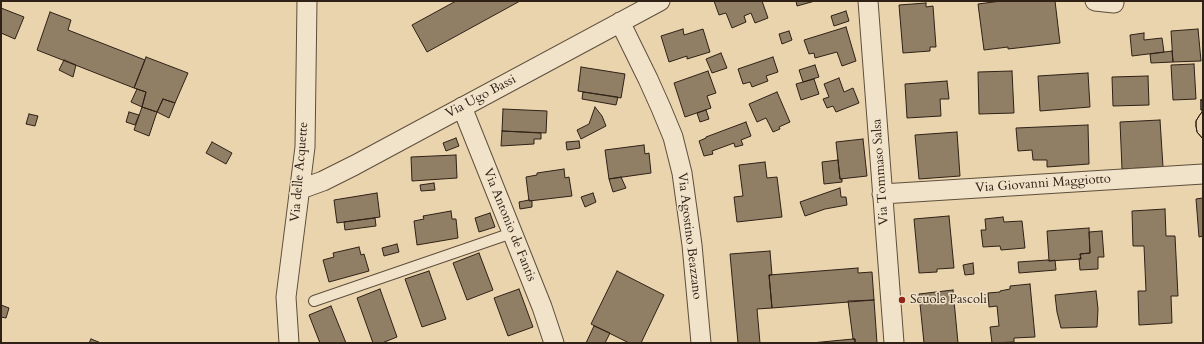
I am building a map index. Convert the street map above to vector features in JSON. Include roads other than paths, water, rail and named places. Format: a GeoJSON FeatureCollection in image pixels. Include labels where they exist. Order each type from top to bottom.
{"type":"FeatureCollection","features":[{"type":"Feature","properties":{"kind":"street","name":"Via delle Acquette"},"geometry":{"type":"LineString","coordinates":[[289,343],[286,297],[305,147],[307,1]]}},
{"type":"Feature","properties":{"kind":"street","name":"Via Ugo Bassi"},"geometry":{"type":"LineString","coordinates":[[300,189],[355,166],[660,1]]}},
{"type":"Feature","properties":{"kind":"street","name":"Via Tommaso Salsa"},"geometry":{"type":"LineString","coordinates":[[868,1],[894,343]]}},
{"type":"Feature","properties":{"kind":"street"},"geometry":{"type":"LineString","coordinates":[[1095,1],[1114,3]]}},
{"type":"Feature","properties":{"kind":"street","name":"Via Agostino Beazzano"},"geometry":{"type":"LineString","coordinates":[[620,22],[648,79],[673,137],[682,173],[692,245],[700,343]]}},
{"type":"Feature","properties":{"kind":"street","name":"Via Antonio de Fantis"},"geometry":{"type":"LineString","coordinates":[[462,107],[542,307],[554,343]]}},
{"type":"Feature","properties":{"kind":"street","name":"Via Giovanni Maggiotto"},"geometry":{"type":"LineString","coordinates":[[882,194],[1203,174]]}},
{"type":"Feature","properties":{"kind":"lane"},"geometry":{"type":"LineString","coordinates":[[314,301],[512,233]]}},
{"type":"Feature","properties":{"kind":"place","name":"Scuole Pascoli"},"geometry":{"type":"Point","coordinates":[902,300]}}]}
